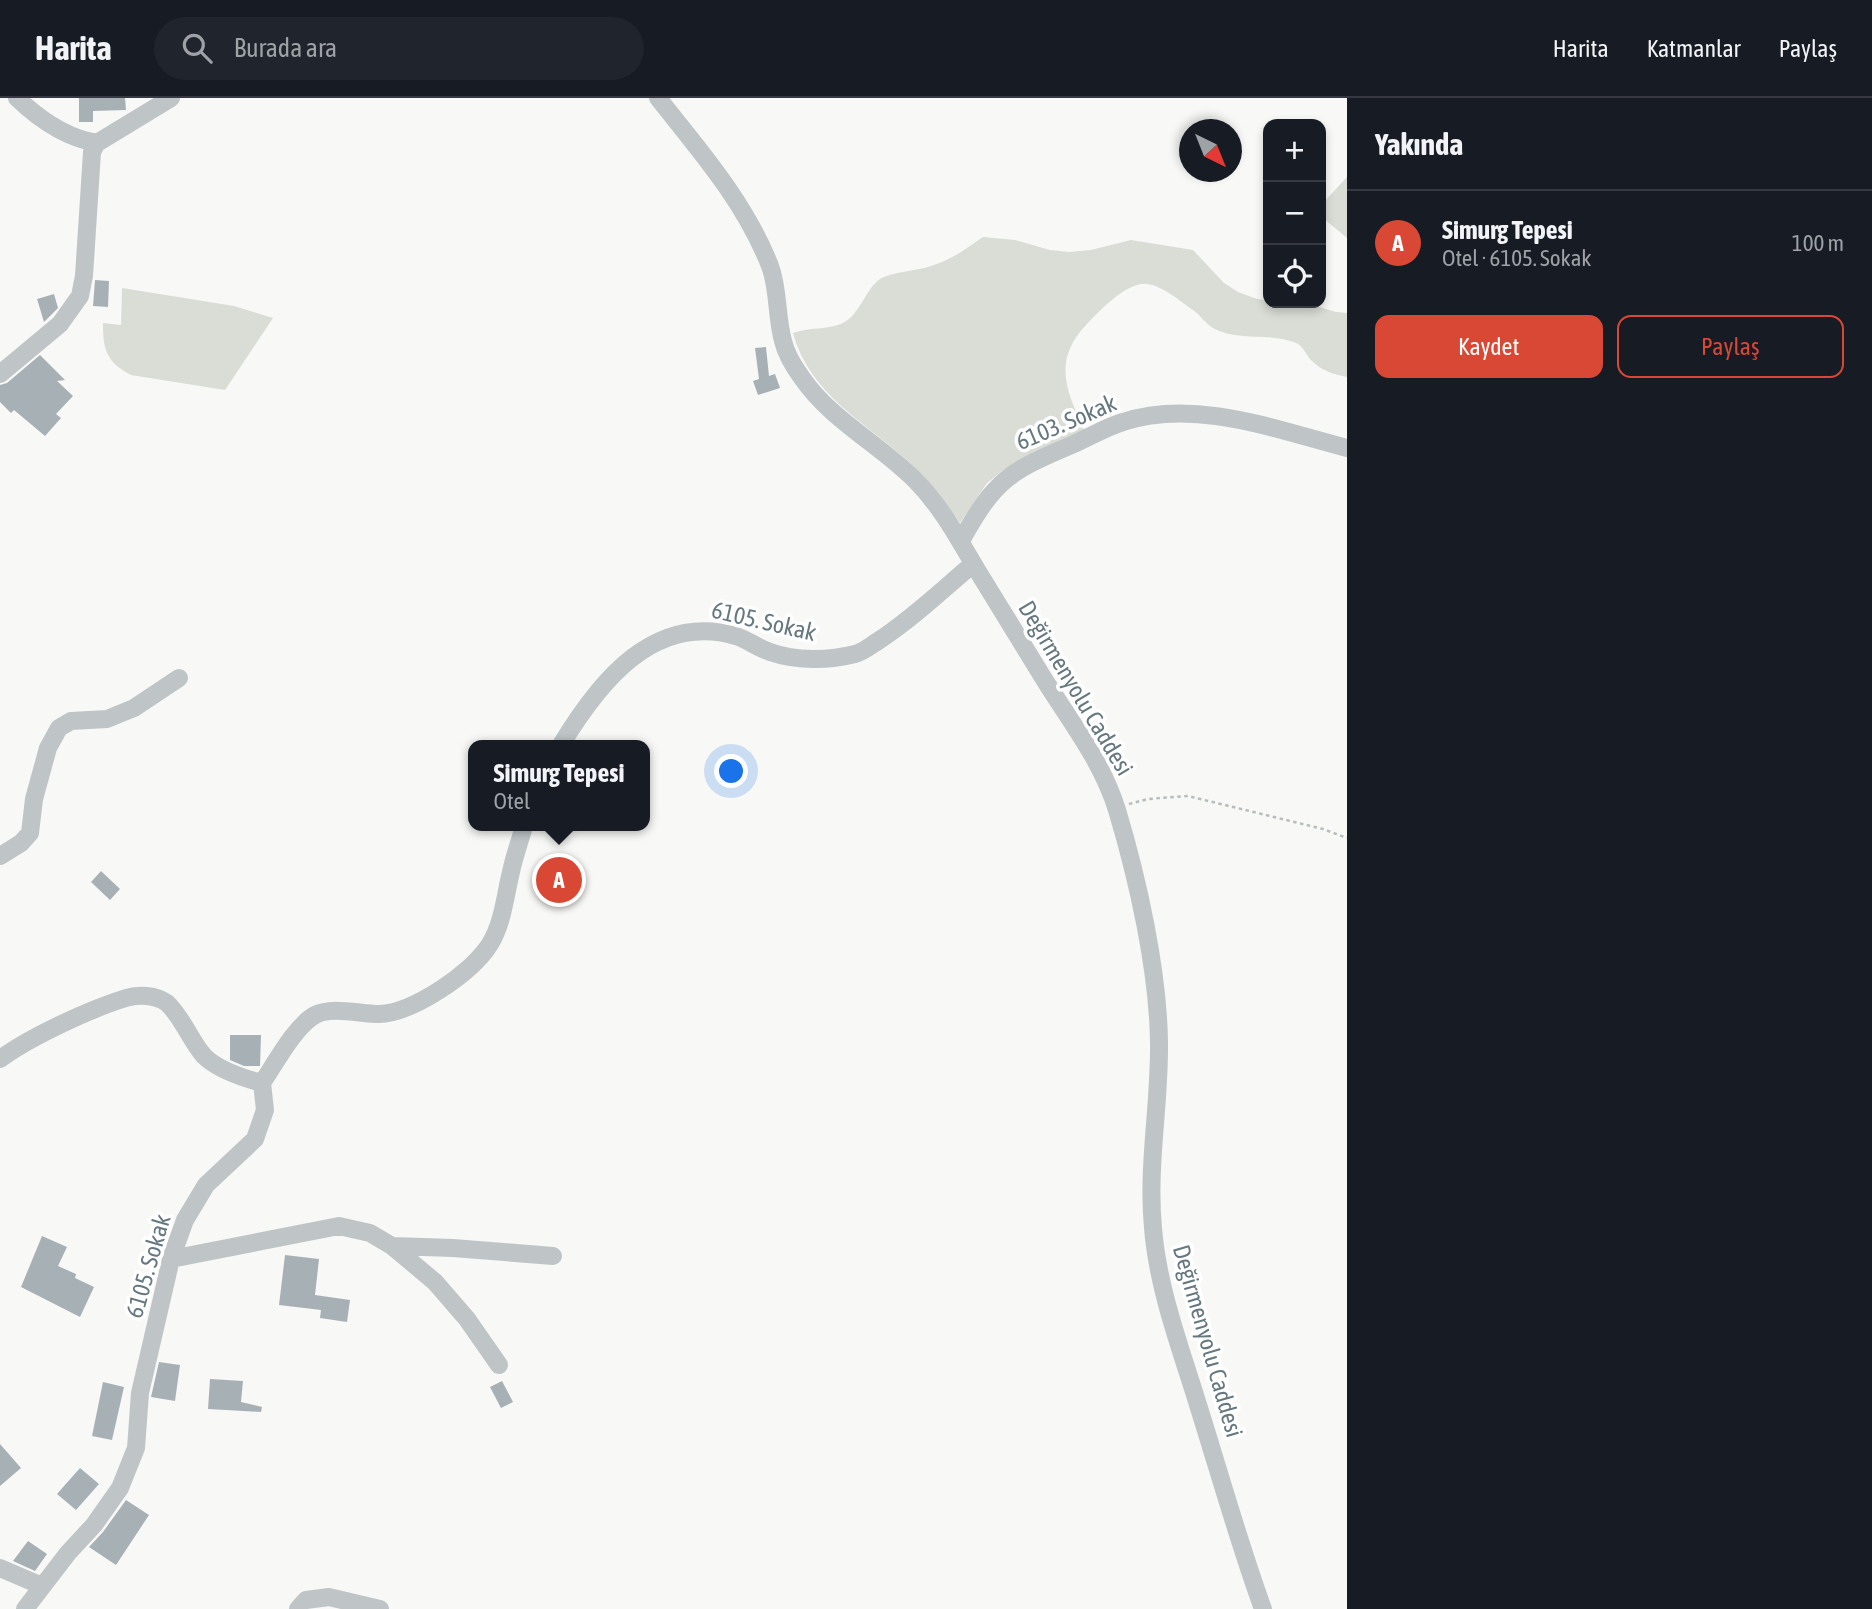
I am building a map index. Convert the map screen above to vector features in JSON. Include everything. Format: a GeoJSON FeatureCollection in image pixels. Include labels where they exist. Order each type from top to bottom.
{"type":"FeatureCollection","features":[{"type":"Feature","properties":{"kind":"street"},"geometry":{"type":"LineString","coordinates":[[17,98],[32,113],[60,130],[82,141],[97,143]]}},
{"type":"Feature","properties":{"kind":"street"},"geometry":{"type":"LineString","coordinates":[[0,374],[60,324],[80,296],[84,276],[90,174],[97,143],[171,98]]}},
{"type":"Feature","properties":{"kind":"street","name":"Değirmenyolu Caddesi"},"geometry":{"type":"LineString","coordinates":[[658,98],[736,199],[755,234],[776,286],[783,343],[792,363],[824,405],[888,455],[936,504],[1084,740],[1116,807],[1150,951],[1157,1015],[1159,1081],[1152,1201],[1156,1256],[1177,1334],[1263,1609]]}},
{"type":"Feature","properties":{"kind":"street","name":"6103. Sokak"},"geometry":{"type":"LineString","coordinates":[[961,541],[986,499],[1014,471],[1122,422],[1175,414],[1199,414],[1236,420],[1347,448]]}},
{"type":"Feature","properties":{"kind":"street","name":"6105. Sokak"},"geometry":{"type":"LineString","coordinates":[[565,740],[602,687],[628,660],[659,640],[687,631],[711,630],[738,637],[771,652],[797,658],[825,659],[857,654],[907,620],[973,564]]}},
{"type":"Feature","properties":{"kind":"street"},"geometry":{"type":"LineString","coordinates":[[0,856],[22,842],[30,833],[34,799],[48,748],[59,728],[71,721],[107,719],[134,708],[179,678]]}},
{"type":"Feature","properties":{"kind":"street"},"geometry":{"type":"LineString","coordinates":[[0,1059],[16,1048],[96,1010],[128,997],[151,996],[164,1001],[173,1010],[205,1056],[242,1077],[262,1083],[306,1022],[317,1014],[382,1014],[408,1007],[439,990],[484,953],[492,941],[501,917],[523,831]]}},
{"type":"Feature","properties":{"kind":"street","name":"6105. Sokak"},"geometry":{"type":"LineString","coordinates":[[25,1609],[94,1525],[120,1488],[135,1448],[140,1393],[171,1259],[185,1220],[206,1185],[255,1139],[265,1110],[262,1083]]}},
{"type":"Feature","properties":{"kind":"street"},"geometry":{"type":"LineString","coordinates":[[171,1259],[339,1226],[370,1233],[393,1246],[435,1282],[467,1319],[499,1365]]}},
{"type":"Feature","properties":{"kind":"street"},"geometry":{"type":"LineString","coordinates":[[393,1246],[553,1256]]}},
{"type":"Feature","properties":{"kind":"street"},"geometry":{"type":"LineString","coordinates":[[0,1569],[42,1586]]}},
{"type":"Feature","properties":{"kind":"street"},"geometry":{"type":"LineString","coordinates":[[298,1609],[306,1600],[329,1597],[380,1609]]}},
{"type":"Feature","properties":{"kind":"path"},"geometry":{"type":"LineString","coordinates":[[1116,807],[1148,799],[1188,796],[1323,829],[1347,838]]}},
{"type":"Feature","properties":{"kind":"shaded area"},"geometry":{"type":"Polygon","coordinates":[[[1347,177],[1347,238],[1326,220],[1326,200],[1347,177]]]}},
{"type":"Feature","properties":{"kind":"shaded area"},"geometry":{"type":"Polygon","coordinates":[[[983,237],[1015,240],[1050,250],[1069,252],[1091,250],[1131,240],[1193,250],[1224,283],[1238,292],[1263,300],[1263,308],[1323,308],[1347,313],[1347,377],[1318,366],[1296,343],[1223,332],[1210,326],[1193,310],[1159,288],[1147,284],[1131,287],[1092,318],[1069,351],[1066,364],[1068,390],[1085,432],[1002,471],[987,483],[960,523],[915,468],[825,390],[801,354],[793,333],[841,324],[854,314],[873,286],[884,277],[938,264],[983,237]]]}},
{"type":"Feature","properties":{"kind":"shaded area"},"geometry":{"type":"Polygon","coordinates":[[[122,288],[234,306],[273,318],[225,390],[131,375],[111,360],[104,340],[103,323],[121,325],[122,288]]]}},
{"type":"Feature","properties":{"kind":"building"},"geometry":{"type":"Polygon","coordinates":[[[79,98],[125,98],[126,110],[93,111],[93,122],[79,122],[79,98]]]}},
{"type":"Feature","properties":{"kind":"building"},"geometry":{"type":"Polygon","coordinates":[[[95,280],[109,281],[108,307],[93,306],[95,280]]]}},
{"type":"Feature","properties":{"kind":"building"},"geometry":{"type":"Polygon","coordinates":[[[54,294],[58,308],[44,322],[37,299],[54,294]]]}},
{"type":"Feature","properties":{"kind":"building"},"geometry":{"type":"Polygon","coordinates":[[[766,347],[769,376],[775,374],[780,388],[758,395],[753,381],[759,379],[755,348],[766,347]]]}},
{"type":"Feature","properties":{"kind":"building"},"geometry":{"type":"Polygon","coordinates":[[[40,355],[65,380],[57,381],[73,396],[56,414],[61,418],[45,436],[14,410],[11,413],[0,402],[0,385],[7,383],[40,355]]]}},
{"type":"Feature","properties":{"kind":"building"},"geometry":{"type":"Polygon","coordinates":[[[101,871],[120,889],[110,900],[91,882],[101,871]]]}},
{"type":"Feature","properties":{"kind":"building"},"geometry":{"type":"Polygon","coordinates":[[[230,1035],[261,1035],[260,1066],[244,1066],[230,1060],[230,1035]]]}},
{"type":"Feature","properties":{"kind":"building"},"geometry":{"type":"Polygon","coordinates":[[[42,1236],[67,1247],[58,1266],[76,1274],[75,1278],[94,1287],[80,1317],[21,1287],[42,1236]]]}},
{"type":"Feature","properties":{"kind":"building"},"geometry":{"type":"Polygon","coordinates":[[[285,1255],[319,1259],[315,1295],[350,1300],[347,1322],[320,1318],[321,1310],[279,1305],[285,1255]]]}},
{"type":"Feature","properties":{"kind":"building"},"geometry":{"type":"Polygon","coordinates":[[[159,1362],[180,1365],[175,1401],[151,1397],[159,1362]]]}},
{"type":"Feature","properties":{"kind":"building"},"geometry":{"type":"Polygon","coordinates":[[[210,1379],[243,1381],[241,1402],[262,1407],[261,1412],[208,1409],[210,1379]]]}},
{"type":"Feature","properties":{"kind":"building"},"geometry":{"type":"Polygon","coordinates":[[[502,1381],[513,1402],[501,1408],[490,1387],[502,1381]]]}},
{"type":"Feature","properties":{"kind":"building"},"geometry":{"type":"Polygon","coordinates":[[[103,1382],[124,1387],[112,1440],[92,1436],[103,1382]]]}},
{"type":"Feature","properties":{"kind":"building"},"geometry":{"type":"Polygon","coordinates":[[[0,1444],[21,1468],[0,1486],[0,1444]]]}},
{"type":"Feature","properties":{"kind":"building"},"geometry":{"type":"Polygon","coordinates":[[[80,1468],[99,1484],[76,1510],[57,1494],[80,1468]]]}},
{"type":"Feature","properties":{"kind":"building"},"geometry":{"type":"Polygon","coordinates":[[[126,1500],[149,1515],[116,1565],[89,1547],[126,1500]]]}},
{"type":"Feature","properties":{"kind":"building"},"geometry":{"type":"Polygon","coordinates":[[[28,1541],[47,1554],[35,1571],[13,1561],[28,1541]]]}},
{"type":"Feature","properties":{"kind":"place","name":"Simurg Tepesi"},"geometry":{"type":"Point","coordinates":[559,880]}}]}
